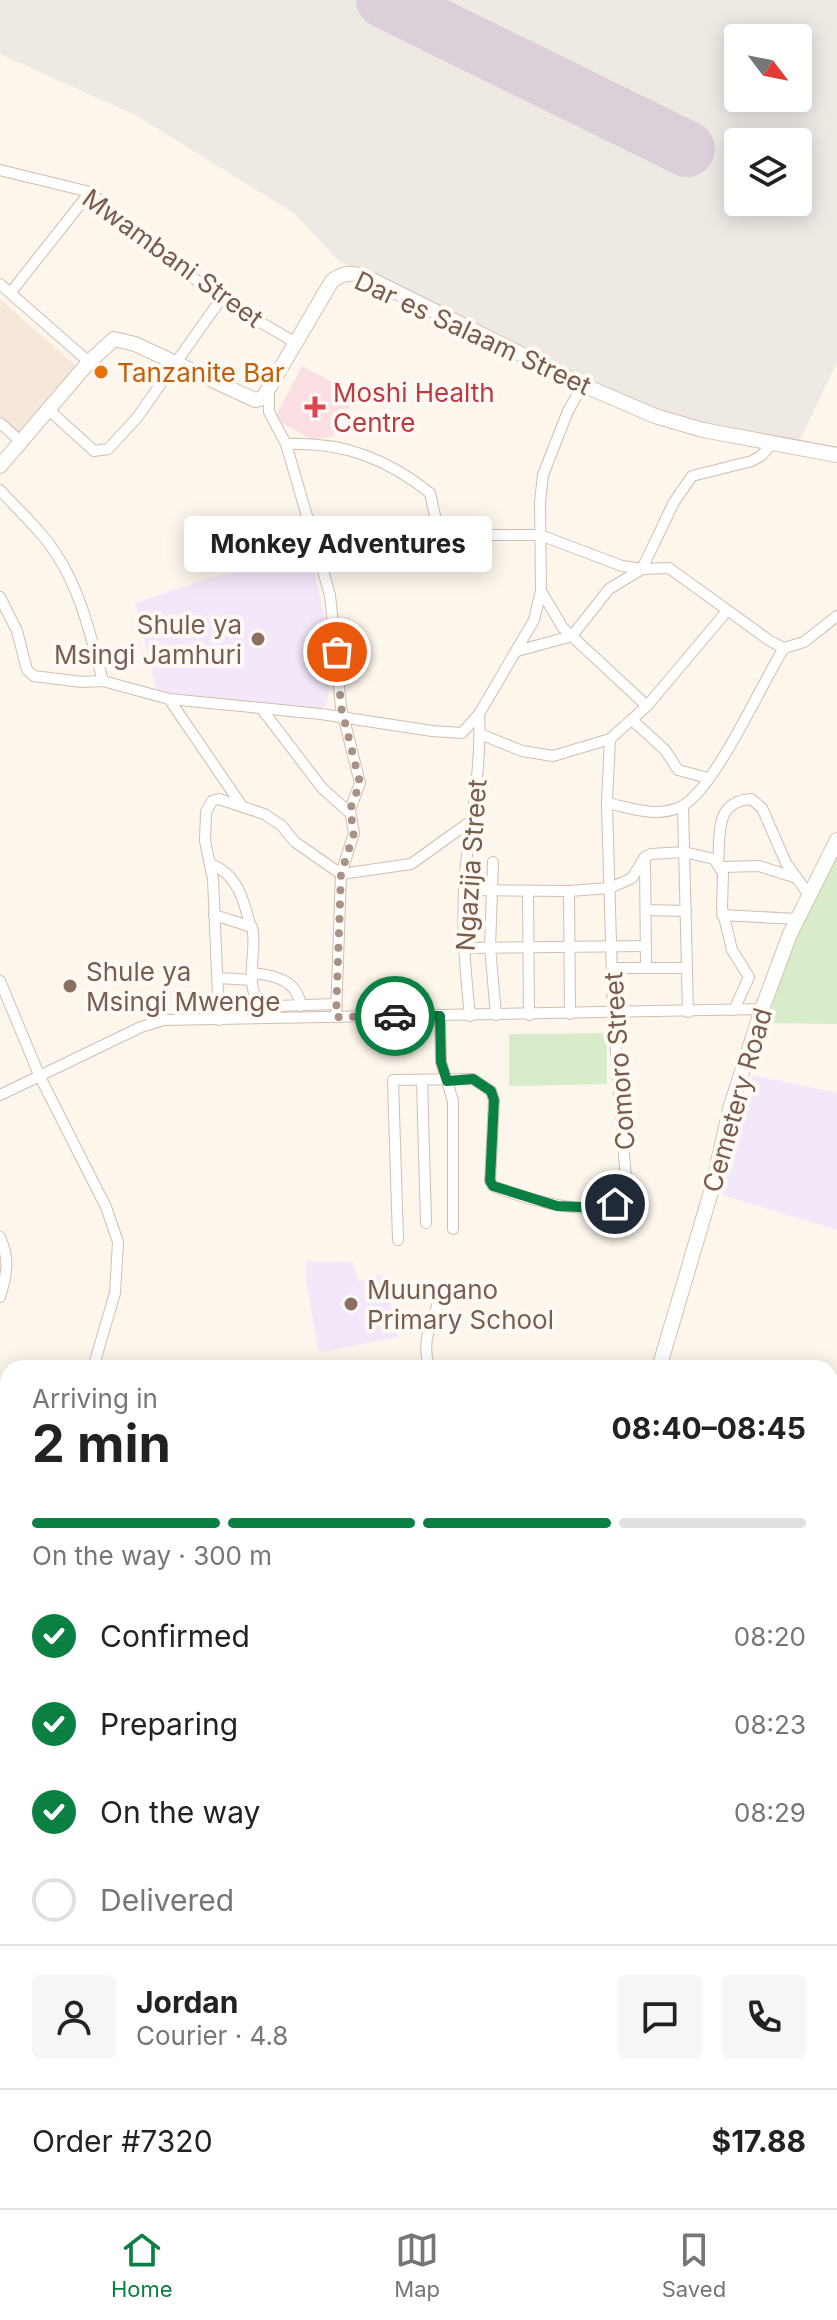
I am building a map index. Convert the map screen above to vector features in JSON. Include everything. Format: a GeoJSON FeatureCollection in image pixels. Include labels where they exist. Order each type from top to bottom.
{"type":"FeatureCollection","features":[{"type":"Feature","properties":{"kind":"street","name":"Mwambani Street"},"geometry":{"type":"LineString","coordinates":[[0,170],[90,192],[135,233],[221,299],[296,343]]}},
{"type":"Feature","properties":{"kind":"street"},"geometry":{"type":"LineString","coordinates":[[11,292],[90,192]]}},
{"type":"Feature","properties":{"kind":"street","name":"Dar es Salaam Street"},"geometry":{"type":"LineString","coordinates":[[269,392],[332,281],[340,275],[359,274],[583,385],[684,426],[837,455]]}},
{"type":"Feature","properties":{"kind":"street"},"geometry":{"type":"LineString","coordinates":[[0,284],[89,362]]}},
{"type":"Feature","properties":{"kind":"street"},"geometry":{"type":"LineString","coordinates":[[49,410],[94,451],[108,449],[136,419],[221,299]]}},
{"type":"Feature","properties":{"kind":"street"},"geometry":{"type":"LineString","coordinates":[[0,466],[106,343],[118,338],[255,400],[269,392]]}},
{"type":"Feature","properties":{"kind":"street"},"geometry":{"type":"LineString","coordinates":[[0,597],[10,612],[24,663],[31,674],[43,679],[103,681],[169,699],[321,714],[456,734],[466,730],[479,714],[534,620],[541,591],[543,475],[568,411],[583,385]]}},
{"type":"Feature","properties":{"kind":"street"},"geometry":{"type":"LineString","coordinates":[[269,392],[269,412],[286,444],[319,554],[332,610],[339,694],[360,783],[350,813],[354,833],[341,874],[336,1017]]}},
{"type":"Feature","properties":{"kind":"street"},"geometry":{"type":"LineString","coordinates":[[0,423],[20,441]]}},
{"type":"Feature","properties":{"kind":"street"},"geometry":{"type":"LineString","coordinates":[[286,444],[353,450],[397,471],[430,493],[439,534]]}},
{"type":"Feature","properties":{"kind":"street"},"geometry":{"type":"LineString","coordinates":[[517,651],[572,636],[609,589],[642,569],[662,524],[692,476],[752,461],[772,444]]}},
{"type":"Feature","properties":{"kind":"street"},"geometry":{"type":"LineString","coordinates":[[0,490],[53,549],[66,570],[84,614],[103,681]]}},
{"type":"Feature","properties":{"kind":"street"},"geometry":{"type":"LineString","coordinates":[[319,554],[388,537],[540,535],[622,566],[669,568],[784,648]]}},
{"type":"Feature","properties":{"kind":"street"},"geometry":{"type":"LineString","coordinates":[[541,591],[556,620],[647,706]]}},
{"type":"Feature","properties":{"kind":"street"},"geometry":{"type":"LineString","coordinates":[[480,734],[522,751],[553,756],[610,739],[647,706],[727,611]]}},
{"type":"Feature","properties":{"kind":"street"},"geometry":{"type":"LineString","coordinates":[[607,803],[654,812],[683,806],[722,760],[784,648],[804,642],[837,616]]}},
{"type":"Feature","properties":{"kind":"street"},"geometry":{"type":"LineString","coordinates":[[321,714],[339,694]]}},
{"type":"Feature","properties":{"kind":"street"},"geometry":{"type":"LineString","coordinates":[[169,699],[243,806]]}},
{"type":"Feature","properties":{"kind":"street"},"geometry":{"type":"LineString","coordinates":[[261,708],[322,788],[350,813]]}},
{"type":"Feature","properties":{"kind":"street","name":"Ngazija Street"},"geometry":{"type":"LineString","coordinates":[[470,1016],[464,948],[464,890],[480,734],[479,714]]}},
{"type":"Feature","properties":{"kind":"street"},"geometry":{"type":"LineString","coordinates":[[632,720],[665,750],[676,769],[708,778]]}},
{"type":"Feature","properties":{"kind":"street","name":"Comoro Street"},"geometry":{"type":"LineString","coordinates":[[447,1081],[473,1079],[491,1091],[494,1100],[490,1181],[493,1186],[557,1206],[600,1208],[615,1204],[627,1192],[613,1013],[607,803],[610,739]]}},
{"type":"Feature","properties":{"kind":"street"},"geometry":{"type":"LineString","coordinates":[[219,1020],[214,915],[205,841],[208,806],[216,799],[243,806],[278,823],[295,842],[341,874],[411,864],[471,821]]}},
{"type":"Feature","properties":{"kind":"street"},"geometry":{"type":"LineString","coordinates":[[734,1010],[749,977],[732,950],[722,915],[720,865],[723,815],[731,806],[751,799],[762,808],[774,839],[809,895]]}},
{"type":"Feature","properties":{"kind":"street"},"geometry":{"type":"LineString","coordinates":[[683,806],[688,1012]]}},
{"type":"Feature","properties":{"kind":"street","name":"Cemetery Road"},"geometry":{"type":"LineString","coordinates":[[661,1360],[713,1185],[730,1109],[762,1009],[797,919],[837,840]]}},
{"type":"Feature","properties":{"kind":"street"},"geometry":{"type":"LineString","coordinates":[[464,890],[569,891],[610,888],[635,875],[645,857],[656,853],[684,852],[709,857],[720,865],[759,866],[797,878]]}},
{"type":"Feature","properties":{"kind":"street"},"geometry":{"type":"LineString","coordinates":[[645,857],[646,968]]}},
{"type":"Feature","properties":{"kind":"street"},"geometry":{"type":"LineString","coordinates":[[493,862],[490,947],[496,1015]]}},
{"type":"Feature","properties":{"kind":"street"},"geometry":{"type":"LineString","coordinates":[[210,864],[224,869],[233,878],[254,936],[252,977],[255,997],[263,1004],[336,1004]]}},
{"type":"Feature","properties":{"kind":"street"},"geometry":{"type":"LineString","coordinates":[[528,891],[529,1015]]}},
{"type":"Feature","properties":{"kind":"street"},"geometry":{"type":"LineString","coordinates":[[569,891],[570,1014]]}},
{"type":"Feature","properties":{"kind":"street"},"geometry":{"type":"LineString","coordinates":[[646,910],[686,911]]}},
{"type":"Feature","properties":{"kind":"street"},"geometry":{"type":"LineString","coordinates":[[214,915],[250,925]]}},
{"type":"Feature","properties":{"kind":"street"},"geometry":{"type":"LineString","coordinates":[[722,915],[797,919]]}},
{"type":"Feature","properties":{"kind":"street"},"geometry":{"type":"LineString","coordinates":[[464,948],[646,946]]}},
{"type":"Feature","properties":{"kind":"street"},"geometry":{"type":"LineString","coordinates":[[612,968],[687,968]]}},
{"type":"Feature","properties":{"kind":"street"},"geometry":{"type":"LineString","coordinates":[[218,978],[284,979],[298,994],[301,1006]]}},
{"type":"Feature","properties":{"kind":"street"},"geometry":{"type":"LineString","coordinates":[[0,981],[40,1077],[106,1207],[118,1242],[115,1293],[95,1360]]}},
{"type":"Feature","properties":{"kind":"street"},"geometry":{"type":"LineString","coordinates":[[0,1095],[141,1027],[164,1020],[762,1009]]}},
{"type":"Feature","properties":{"kind":"street"},"geometry":{"type":"LineString","coordinates":[[440,1016],[441,1062],[453,1101],[453,1229]]}},
{"type":"Feature","properties":{"kind":"street"},"geometry":{"type":"LineString","coordinates":[[398,1240],[393,1080],[447,1081]]}},
{"type":"Feature","properties":{"kind":"street"},"geometry":{"type":"LineString","coordinates":[[422,1080],[426,1223]]}},
{"type":"Feature","properties":{"kind":"street"},"geometry":{"type":"LineString","coordinates":[[0,1237],[8,1255],[8,1268],[0,1297]]}},
{"type":"Feature","properties":{"kind":"street"},"geometry":{"type":"LineString","coordinates":[[427,1360],[426,1336],[439,1290]]}},
{"type":"Feature","properties":{"kind":"shaded area"},"geometry":{"type":"Polygon","coordinates":[[[0,0],[837,0],[837,362],[798,444],[675,421],[339,261],[295,214],[137,116],[0,54],[0,0]]]}},
{"type":"Feature","properties":{"kind":"shaded area"},"geometry":{"type":"Polygon","coordinates":[[[0,299],[77,367],[18,435],[0,419],[0,299]]]}},
{"type":"Feature","properties":{"kind":"shaded area","name":"Moshi Health Centre"},"geometry":{"type":"Polygon","coordinates":[[[302,366],[356,395],[333,437],[311,439],[274,419],[302,366]]]}},
{"type":"Feature","properties":{"kind":"shaded area"},"geometry":{"type":"Polygon","coordinates":[[[311,554],[332,656],[327,704],[311,718],[229,709],[158,696],[135,603],[210,578],[311,554]]]}},
{"type":"Feature","properties":{"kind":"shaded area"},"geometry":{"type":"Polygon","coordinates":[[[753,1075],[837,1093],[837,1230],[722,1195],[753,1075]]]}},
{"type":"Feature","properties":{"kind":"shaded area","name":"Muungano Primary School"},"geometry":{"type":"Polygon","coordinates":[[[306,1261],[353,1262],[358,1281],[384,1274],[398,1337],[322,1352],[318,1349],[306,1281],[306,1261]]]}},
{"type":"Feature","properties":{"kind":"green space"},"geometry":{"type":"Polygon","coordinates":[[[837,851],[837,1024],[766,1023],[795,938],[837,851]]]}},
{"type":"Feature","properties":{"kind":"green space"},"geometry":{"type":"Polygon","coordinates":[[[607,1033],[607,1084],[509,1086],[509,1034],[607,1033]]]}},
{"type":"Feature","properties":{"kind":"runway"},"geometry":{"type":"LineString","coordinates":[[384,0],[687,149]]}},
{"type":"Feature","properties":{"kind":"way so far"},"geometry":{"type":"LineString","coordinates":[[337,652],[341,707],[360,783],[350,810],[354,833],[341,874],[336,1017],[395,1016]]}},
{"type":"Feature","properties":{"kind":"place","name":"Tanzanite Bar"},"geometry":{"type":"Point","coordinates":[101,372]}},
{"type":"Feature","properties":{"kind":"place","name":"Moshi Health Centre"},"geometry":{"type":"Point","coordinates":[315,407]}},
{"type":"Feature","properties":{"kind":"place","name":"Shule ya Msingi Jamhuri"},"geometry":{"type":"Point","coordinates":[258,639]}},
{"type":"Feature","properties":{"kind":"place","name":"Monkey Adventures"},"geometry":{"type":"Point","coordinates":[337,652]}},
{"type":"Feature","properties":{"kind":"place","name":"Shule ya Msingi Mwenge"},"geometry":{"type":"Point","coordinates":[70,986]}},
{"type":"Feature","properties":{"kind":"place","name":"Muungano Primary School"},"geometry":{"type":"Point","coordinates":[351,1304]}},
{"type":"Feature","properties":{"kind":"route"},"geometry":{"type":"LineString","coordinates":[[395,1016],[440,1016],[441,1062],[447,1081],[478,1080],[491,1091],[494,1100],[490,1181],[493,1186],[557,1206],[600,1208],[615,1204]]}}]}
